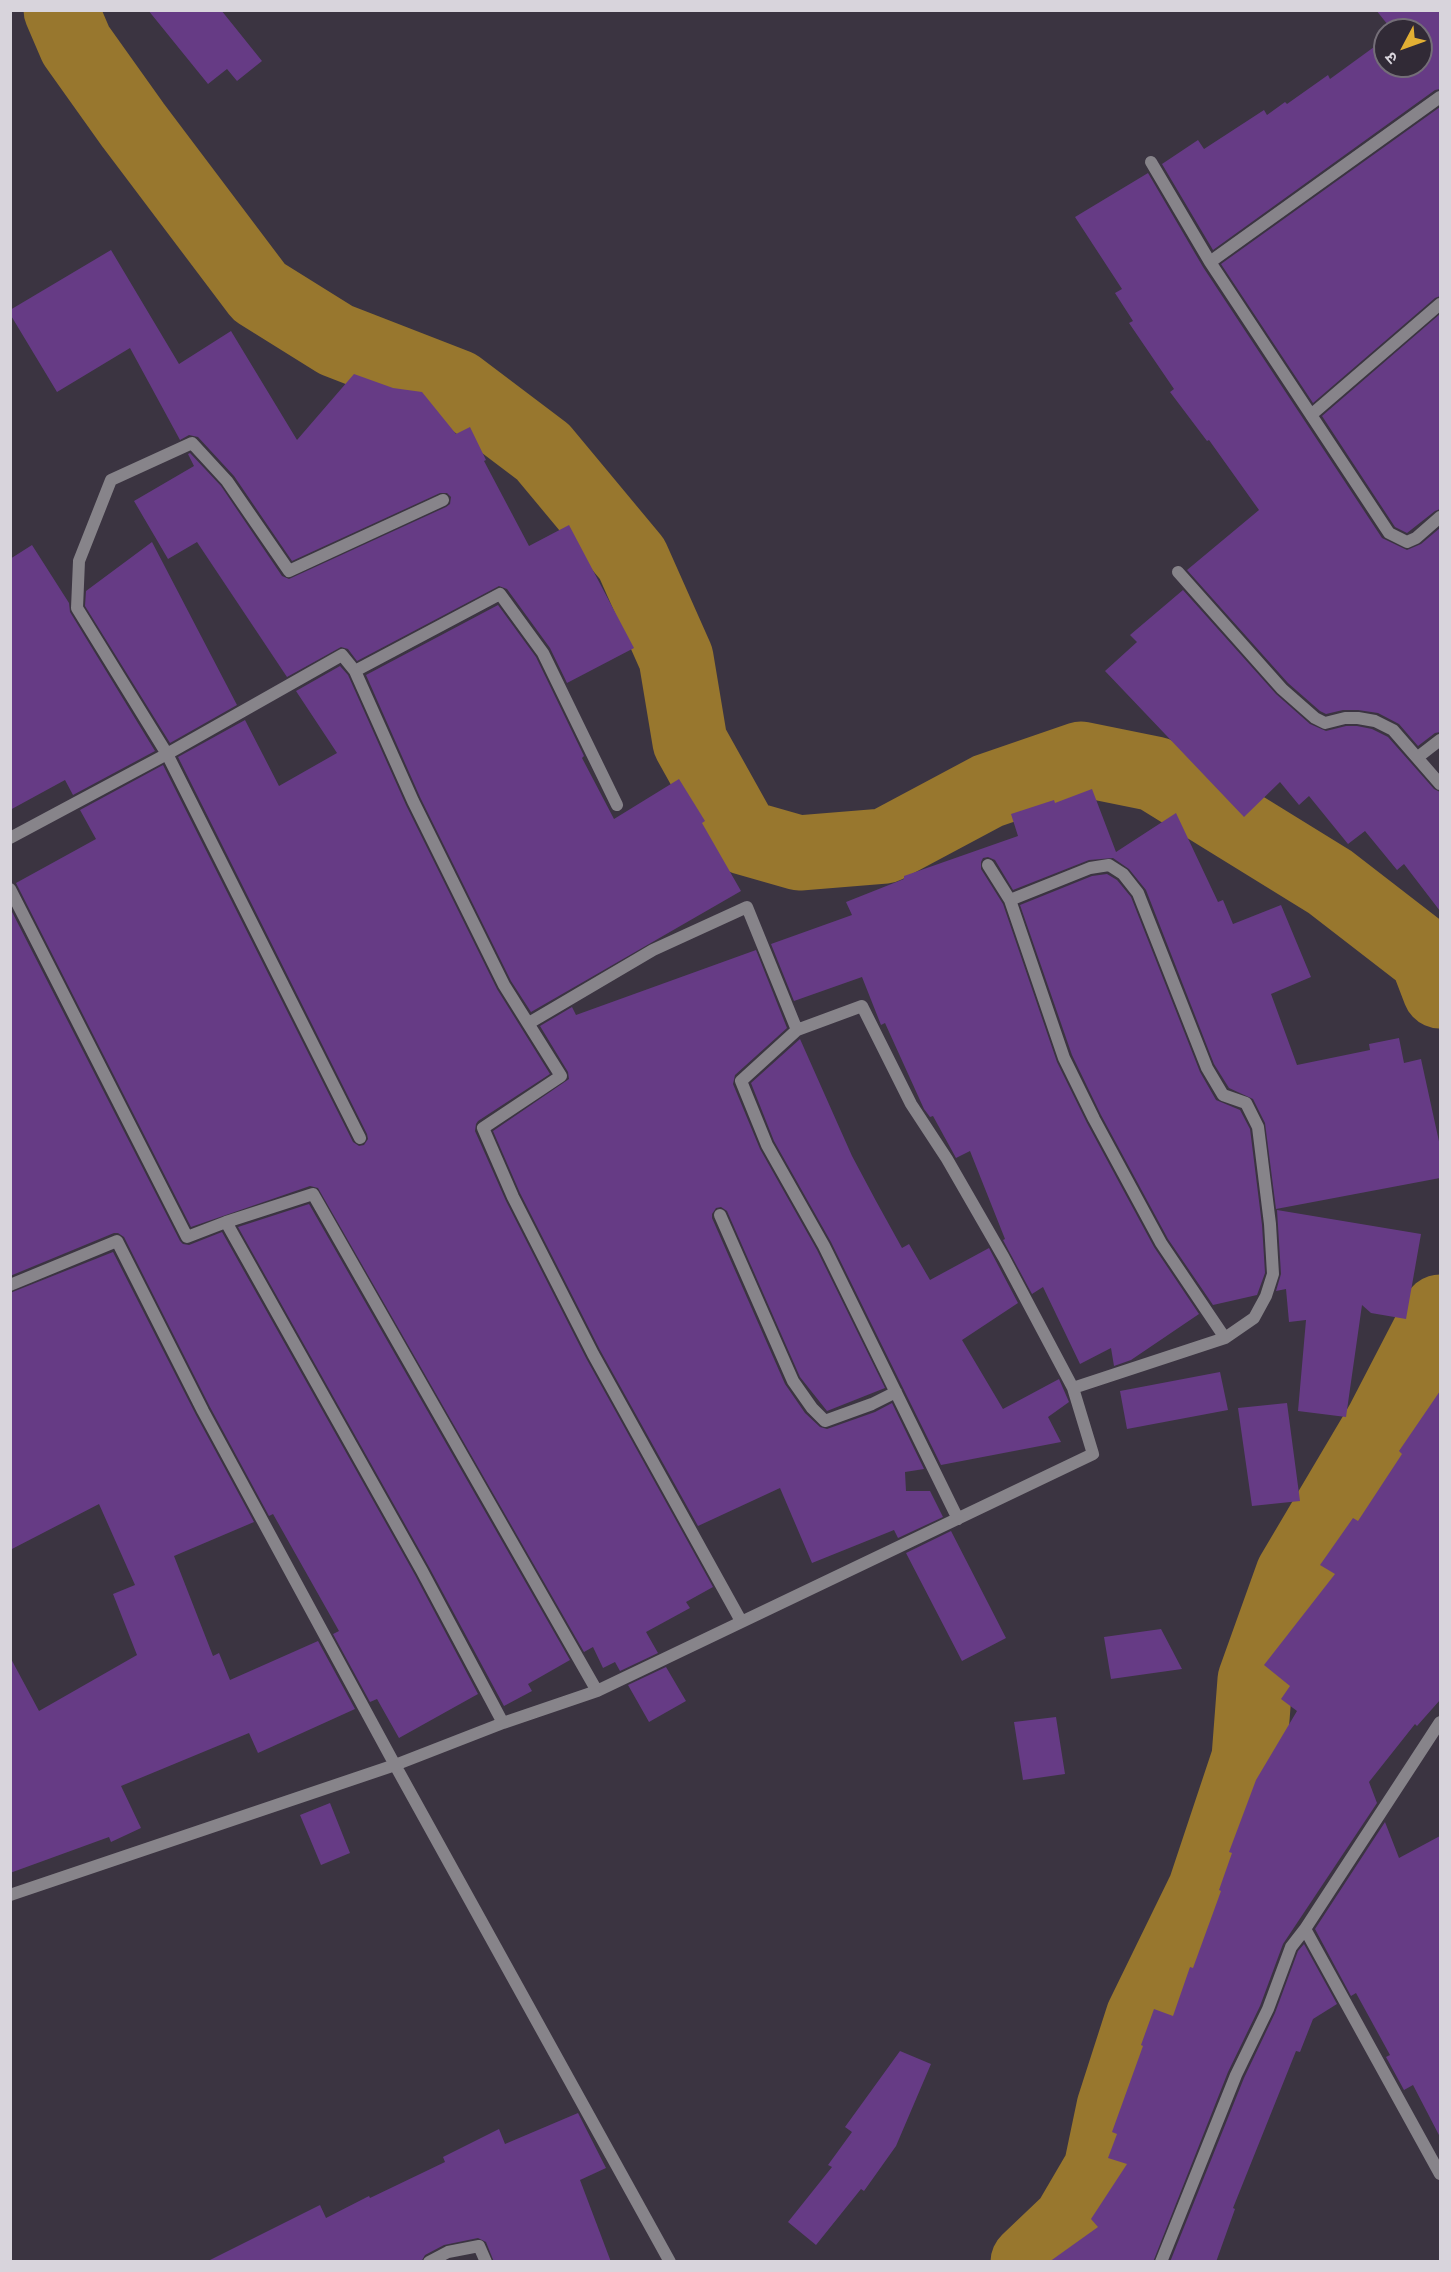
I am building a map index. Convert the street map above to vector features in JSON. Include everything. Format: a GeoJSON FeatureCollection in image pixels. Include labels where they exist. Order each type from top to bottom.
{"type":"FeatureCollection","features":[{"type":"Feature","properties":{"kind":"street"},"geometry":{"type":"LineString","coordinates":[[1210,262],[1440,97]]}},
{"type":"Feature","properties":{"kind":"street"},"geometry":{"type":"LineString","coordinates":[[1151,162],[1210,262],[1389,533],[1407,542],[1416,538],[1440,517]]}},
{"type":"Feature","properties":{"kind":"street"},"geometry":{"type":"LineString","coordinates":[[1311,415],[1440,304]]}},
{"type":"Feature","properties":{"kind":"street"},"geometry":{"type":"LineString","coordinates":[[360,1138],[167,754],[77,608],[79,561],[111,480],[192,442],[227,481],[289,571],[443,500]]}},
{"type":"Feature","properties":{"kind":"street"},"geometry":{"type":"LineString","coordinates":[[1178,572],[1282,689],[1315,718],[1326,723],[1345,718],[1375,721],[1393,730],[1440,784]]}},
{"type":"Feature","properties":{"kind":"street"},"geometry":{"type":"LineString","coordinates":[[355,671],[500,594],[543,653],[617,805]]}},
{"type":"Feature","properties":{"kind":"street"},"geometry":{"type":"LineString","coordinates":[[10,838],[167,754],[342,655],[355,671],[412,801],[504,985],[561,1076],[483,1128],[513,1197],[593,1354],[741,1621]]}},
{"type":"Feature","properties":{"kind":"street"},"geometry":{"type":"LineString","coordinates":[[1418,757],[1440,740]]}},
{"type":"Feature","properties":{"kind":"street"},"geometry":{"type":"LineString","coordinates":[[1010,900],[1090,868],[1109,864],[1123,874],[1138,892],[1207,1068],[1223,1095],[1246,1103],[1258,1127],[1270,1224],[1273,1274],[1266,1296],[1254,1318],[1226,1338],[1073,1388]]}},
{"type":"Feature","properties":{"kind":"street"},"geometry":{"type":"LineString","coordinates":[[988,865],[1010,900],[1064,1058],[1094,1119],[1161,1243],[1226,1338]]}},
{"type":"Feature","properties":{"kind":"street"},"geometry":{"type":"LineString","coordinates":[[10,888],[187,1237],[313,1194],[597,1691]]}},
{"type":"Feature","properties":{"kind":"street"},"geometry":{"type":"LineString","coordinates":[[529,1023],[653,950],[747,907],[796,1030]]}},
{"type":"Feature","properties":{"kind":"street"},"geometry":{"type":"LineString","coordinates":[[10,1895],[395,1765],[503,1723],[597,1691],[741,1621],[957,1519],[1093,1454],[1073,1388],[1004,1258],[947,1159],[911,1104],[862,1006],[796,1030],[741,1081],[767,1145],[824,1246],[957,1519]]}},
{"type":"Feature","properties":{"kind":"street"},"geometry":{"type":"LineString","coordinates":[[720,1215],[793,1381],[812,1408],[825,1421],[872,1404],[896,1392]]}},
{"type":"Feature","properties":{"kind":"street"},"geometry":{"type":"LineString","coordinates":[[226,1222],[422,1571],[503,1723]]}},
{"type":"Feature","properties":{"kind":"street"},"geometry":{"type":"LineString","coordinates":[[10,1285],[117,1241],[203,1410],[395,1765],[670,2262]]}},
{"type":"Feature","properties":{"kind":"street"},"geometry":{"type":"LineString","coordinates":[[1161,2262],[1236,2075],[1268,2009],[1291,1947],[1440,1722]]}},
{"type":"Feature","properties":{"kind":"street"},"geometry":{"type":"LineString","coordinates":[[1305,1929],[1440,2174]]}},
{"type":"Feature","properties":{"kind":"street"},"geometry":{"type":"LineString","coordinates":[[429,2262],[448,2252],[479,2246],[486,2262]]}},
{"type":"Feature","properties":{"kind":"building"},"geometry":{"type":"Polygon","coordinates":[[[148,10],[221,10],[262,61],[237,81],[227,69],[208,84],[148,10]]]}},
{"type":"Feature","properties":{"kind":"building"},"geometry":{"type":"Polygon","coordinates":[[[1376,10],[1440,10],[1440,89],[1435,90],[1213,250],[1162,164],[1198,140],[1204,149],[1264,110],[1267,115],[1285,102],[1287,104],[1328,75],[1330,79],[1373,48],[1373,78],[1433,78],[1433,18],[1382,18],[1376,10]]]}},
{"type":"Feature","properties":{"kind":"building"},"geometry":{"type":"Polygon","coordinates":[[[1440,107],[1440,296],[1313,403],[1221,264],[1440,107]]]}},
{"type":"Feature","properties":{"kind":"building"},"geometry":{"type":"Polygon","coordinates":[[[1148,173],[1203,267],[1382,538],[1407,550],[1421,544],[1440,528],[1440,732],[1435,733],[1418,746],[1399,724],[1378,713],[1343,710],[1326,714],[1320,711],[1288,683],[1187,570],[1259,510],[1209,440],[1207,441],[1170,392],[1174,389],[1129,323],[1133,321],[1115,293],[1122,289],[1075,217],[1148,173]]]}},
{"type":"Feature","properties":{"kind":"building"},"geometry":{"type":"Polygon","coordinates":[[[111,250],[179,364],[231,331],[297,440],[354,374],[393,388],[422,392],[456,434],[470,427],[486,460],[484,461],[529,546],[569,525],[634,648],[567,683],[550,648],[507,589],[499,586],[357,661],[348,649],[341,647],[287,677],[197,542],[168,559],[134,501],[194,466],[188,454],[190,453],[221,486],[282,576],[289,579],[446,507],[450,504],[451,497],[447,493],[440,493],[292,561],[234,476],[198,437],[189,435],[180,440],[130,348],[57,392],[10,314],[10,310],[111,250]]]}},
{"type":"Feature","properties":{"kind":"building"},"geometry":{"type":"Polygon","coordinates":[[[1440,314],[1440,509],[1407,533],[1395,527],[1322,416],[1440,314]]]}},
{"type":"Feature","properties":{"kind":"building"},"geometry":{"type":"Polygon","coordinates":[[[152,542],[237,705],[170,743],[85,606],[86,591],[152,542]]]}},
{"type":"Feature","properties":{"kind":"building"},"geometry":{"type":"Polygon","coordinates":[[[32,545],[69,603],[70,612],[155,751],[73,795],[65,780],[10,810],[10,559],[32,545]]]}},
{"type":"Feature","properties":{"kind":"building"},"geometry":{"type":"Polygon","coordinates":[[[1183,590],[1276,694],[1310,724],[1326,731],[1357,726],[1372,729],[1388,737],[1434,789],[1440,792],[1440,911],[1404,864],[1397,870],[1365,831],[1348,844],[1309,796],[1299,805],[1280,782],[1244,817],[1105,671],[1137,642],[1130,635],[1183,590]]]}},
{"type":"Feature","properties":{"kind":"building"},"geometry":{"type":"Polygon","coordinates":[[[498,605],[536,657],[584,756],[582,758],[614,819],[679,779],[705,821],[702,823],[741,891],[531,1012],[511,981],[420,797],[366,675],[498,605]]]}},
{"type":"Feature","properties":{"kind":"building"},"geometry":{"type":"Polygon","coordinates":[[[340,666],[348,675],[406,805],[497,989],[550,1074],[478,1121],[475,1131],[506,1201],[586,1358],[713,1587],[686,1602],[690,1608],[646,1632],[658,1653],[620,1671],[615,1662],[603,1668],[593,1647],[584,1652],[318,1188],[310,1186],[191,1227],[16,883],[96,839],[80,810],[163,765],[353,1142],[359,1146],[364,1145],[368,1139],[367,1134],[178,757],[245,720],[279,786],[337,753],[296,691],[340,666]]]}},
{"type":"Feature","properties":{"kind":"building"},"geometry":{"type":"Polygon","coordinates":[[[1092,789],[1116,852],[1176,813],[1218,902],[1223,900],[1233,924],[1281,905],[1311,977],[1271,994],[1297,1065],[1370,1050],[1369,1044],[1399,1038],[1404,1063],[1421,1059],[1440,1146],[1440,1178],[1276,1209],[1265,1123],[1253,1099],[1229,1088],[1214,1064],[1146,890],[1129,869],[1113,858],[1089,860],[1013,890],[995,860],[988,857],[983,858],[981,869],[1003,904],[1057,1062],[1154,1247],[1199,1314],[1131,1360],[1114,1366],[1111,1348],[1080,1364],[1043,1287],[1032,1294],[1003,1240],[1005,1239],[970,1151],[956,1158],[933,1116],[930,1117],[924,1109],[885,1023],[881,1025],[862,977],[794,1001],[771,944],[852,915],[846,902],[904,879],[904,876],[1018,836],[1011,814],[1054,800],[1055,803],[1092,789]]]}},
{"type":"Feature","properties":{"kind":"building"},"geometry":{"type":"Polygon","coordinates":[[[1107,874],[1117,880],[1131,897],[1200,1072],[1216,1100],[1240,1110],[1250,1129],[1262,1225],[1265,1273],[1257,1295],[1213,1305],[1168,1239],[1101,1115],[1072,1055],[1020,905],[1092,876],[1107,874]]]}},
{"type":"Feature","properties":{"kind":"building"},"geometry":{"type":"Polygon","coordinates":[[[10,908],[180,1241],[189,1245],[222,1232],[415,1575],[478,1694],[399,1738],[377,1699],[370,1702],[333,1634],[339,1631],[273,1514],[269,1516],[210,1407],[124,1237],[114,1233],[10,1276],[10,908]]]}},
{"type":"Feature","properties":{"kind":"building"},"geometry":{"type":"Polygon","coordinates":[[[756,950],[787,1028],[735,1075],[733,1084],[760,1149],[817,1250],[885,1388],[827,1411],[800,1377],[727,1211],[721,1207],[716,1208],[712,1218],[785,1384],[805,1413],[820,1427],[827,1429],[875,1412],[892,1403],[924,1469],[905,1472],[906,1491],[930,1491],[943,1517],[898,1538],[894,1530],[812,1563],[780,1488],[698,1526],[600,1350],[520,1193],[493,1131],[569,1079],[568,1072],[540,1026],[572,1007],[576,1015],[756,950]]]}},
{"type":"Feature","properties":{"kind":"building"},"geometry":{"type":"Polygon","coordinates":[[[800,1039],[852,1156],[876,1201],[902,1248],[909,1244],[930,1280],[989,1248],[1018,1303],[962,1340],[1003,1409],[1059,1379],[1069,1402],[1048,1417],[1061,1442],[941,1465],[831,1242],[774,1141],[751,1083],[800,1039]]]}},
{"type":"Feature","properties":{"kind":"building"},"geometry":{"type":"Polygon","coordinates":[[[309,1204],[570,1660],[528,1684],[532,1691],[504,1706],[429,1567],[238,1227],[309,1204]]]}},
{"type":"Feature","properties":{"kind":"building"},"geometry":{"type":"Polygon","coordinates":[[[1277,1210],[1421,1234],[1406,1319],[1371,1313],[1362,1305],[1346,1417],[1298,1411],[1306,1320],[1289,1322],[1286,1289],[1276,1291],[1281,1274],[1277,1210]]]}},
{"type":"Feature","properties":{"kind":"building"},"geometry":{"type":"Polygon","coordinates":[[[113,1252],[196,1415],[254,1522],[174,1556],[213,1656],[219,1653],[230,1680],[318,1641],[355,1709],[258,1753],[249,1733],[121,1786],[141,1828],[111,1842],[109,1837],[10,1873],[10,1657],[39,1711],[137,1655],[113,1594],[135,1585],[99,1504],[10,1550],[10,1293],[113,1252]]]}},
{"type":"Feature","properties":{"kind":"building"},"geometry":{"type":"Polygon","coordinates":[[[1220,1372],[1228,1410],[1127,1429],[1120,1391],[1220,1372]]]}},
{"type":"Feature","properties":{"kind":"building"},"geometry":{"type":"Polygon","coordinates":[[[1440,1391],[1440,1700],[1417,1726],[1415,1724],[1369,1782],[1377,1803],[1283,1944],[1260,2006],[1228,2072],[1153,2262],[1049,2262],[1098,2227],[1091,2219],[1127,2164],[1108,2158],[1117,2134],[1112,2132],[1154,2009],[1173,2016],[1221,1891],[1219,1890],[1232,1853],[1229,1852],[1256,1780],[1297,1711],[1281,1699],[1290,1686],[1264,1665],[1335,1574],[1320,1565],[1353,1518],[1358,1521],[1402,1454],[1399,1451],[1440,1391]]]}},
{"type":"Feature","properties":{"kind":"building"},"geometry":{"type":"Polygon","coordinates":[[[1287,1403],[1300,1501],[1252,1506],[1238,1408],[1287,1403]]]}},
{"type":"Feature","properties":{"kind":"building"},"geometry":{"type":"Polygon","coordinates":[[[951,1531],[1006,1638],[962,1661],[906,1553],[951,1531]]]}},
{"type":"Feature","properties":{"kind":"building"},"geometry":{"type":"Polygon","coordinates":[[[1161,1629],[1182,1669],[1111,1679],[1104,1637],[1161,1629]]]}},
{"type":"Feature","properties":{"kind":"building"},"geometry":{"type":"Polygon","coordinates":[[[666,1667],[686,1701],[649,1722],[628,1685],[666,1667]]]}},
{"type":"Feature","properties":{"kind":"building"},"geometry":{"type":"Polygon","coordinates":[[[1056,1717],[1065,1774],[1023,1780],[1014,1722],[1056,1717]]]}},
{"type":"Feature","properties":{"kind":"building"},"geometry":{"type":"Polygon","coordinates":[[[330,1803],[350,1853],[321,1865],[300,1815],[330,1803]]]}},
{"type":"Feature","properties":{"kind":"building"},"geometry":{"type":"Polygon","coordinates":[[[1385,1822],[1399,1858],[1440,1836],[1440,2137],[1413,2085],[1404,2090],[1386,2057],[1390,2055],[1356,1993],[1351,1996],[1315,1929],[1385,1822]]]}},
{"type":"Feature","properties":{"kind":"building"},"geometry":{"type":"Polygon","coordinates":[[[1304,1944],[1337,2004],[1313,2019],[1300,2052],[1296,2051],[1233,2208],[1235,2209],[1216,2262],[1170,2262],[1244,2078],[1275,2013],[1298,1951],[1304,1944]]]}},
{"type":"Feature","properties":{"kind":"building"},"geometry":{"type":"Polygon","coordinates":[[[900,2051],[931,2064],[896,2146],[864,2191],[861,2189],[816,2245],[788,2222],[832,2167],[828,2165],[852,2132],[845,2127],[900,2051]]]}},
{"type":"Feature","properties":{"kind":"building"},"geometry":{"type":"Polygon","coordinates":[[[578,2113],[606,2168],[580,2180],[611,2262],[494,2262],[486,2242],[478,2238],[444,2245],[425,2255],[421,2262],[206,2262],[320,2205],[326,2218],[445,2162],[443,2157],[499,2129],[505,2144],[578,2113]]]}},
{"type":"Feature","properties":{"kind":"waterway"},"geometry":{"type":"LineString","coordinates":[[61,10],[76,45],[133,125],[259,292],[336,340],[457,387],[543,452],[632,559],[676,658],[690,742],[743,837],[799,853],[885,846],[988,791],[1081,759],[1155,774],[1330,882],[1427,957],[1440,991]]}},
{"type":"Feature","properties":{"kind":"waterway"},"geometry":{"type":"LineString","coordinates":[[1028,2262],[1070,2222],[1101,2169],[1114,2107],[1143,2017],[1205,1890],[1249,1758],[1255,1680],[1293,1574],[1383,1422],[1440,1312]]}}]}
